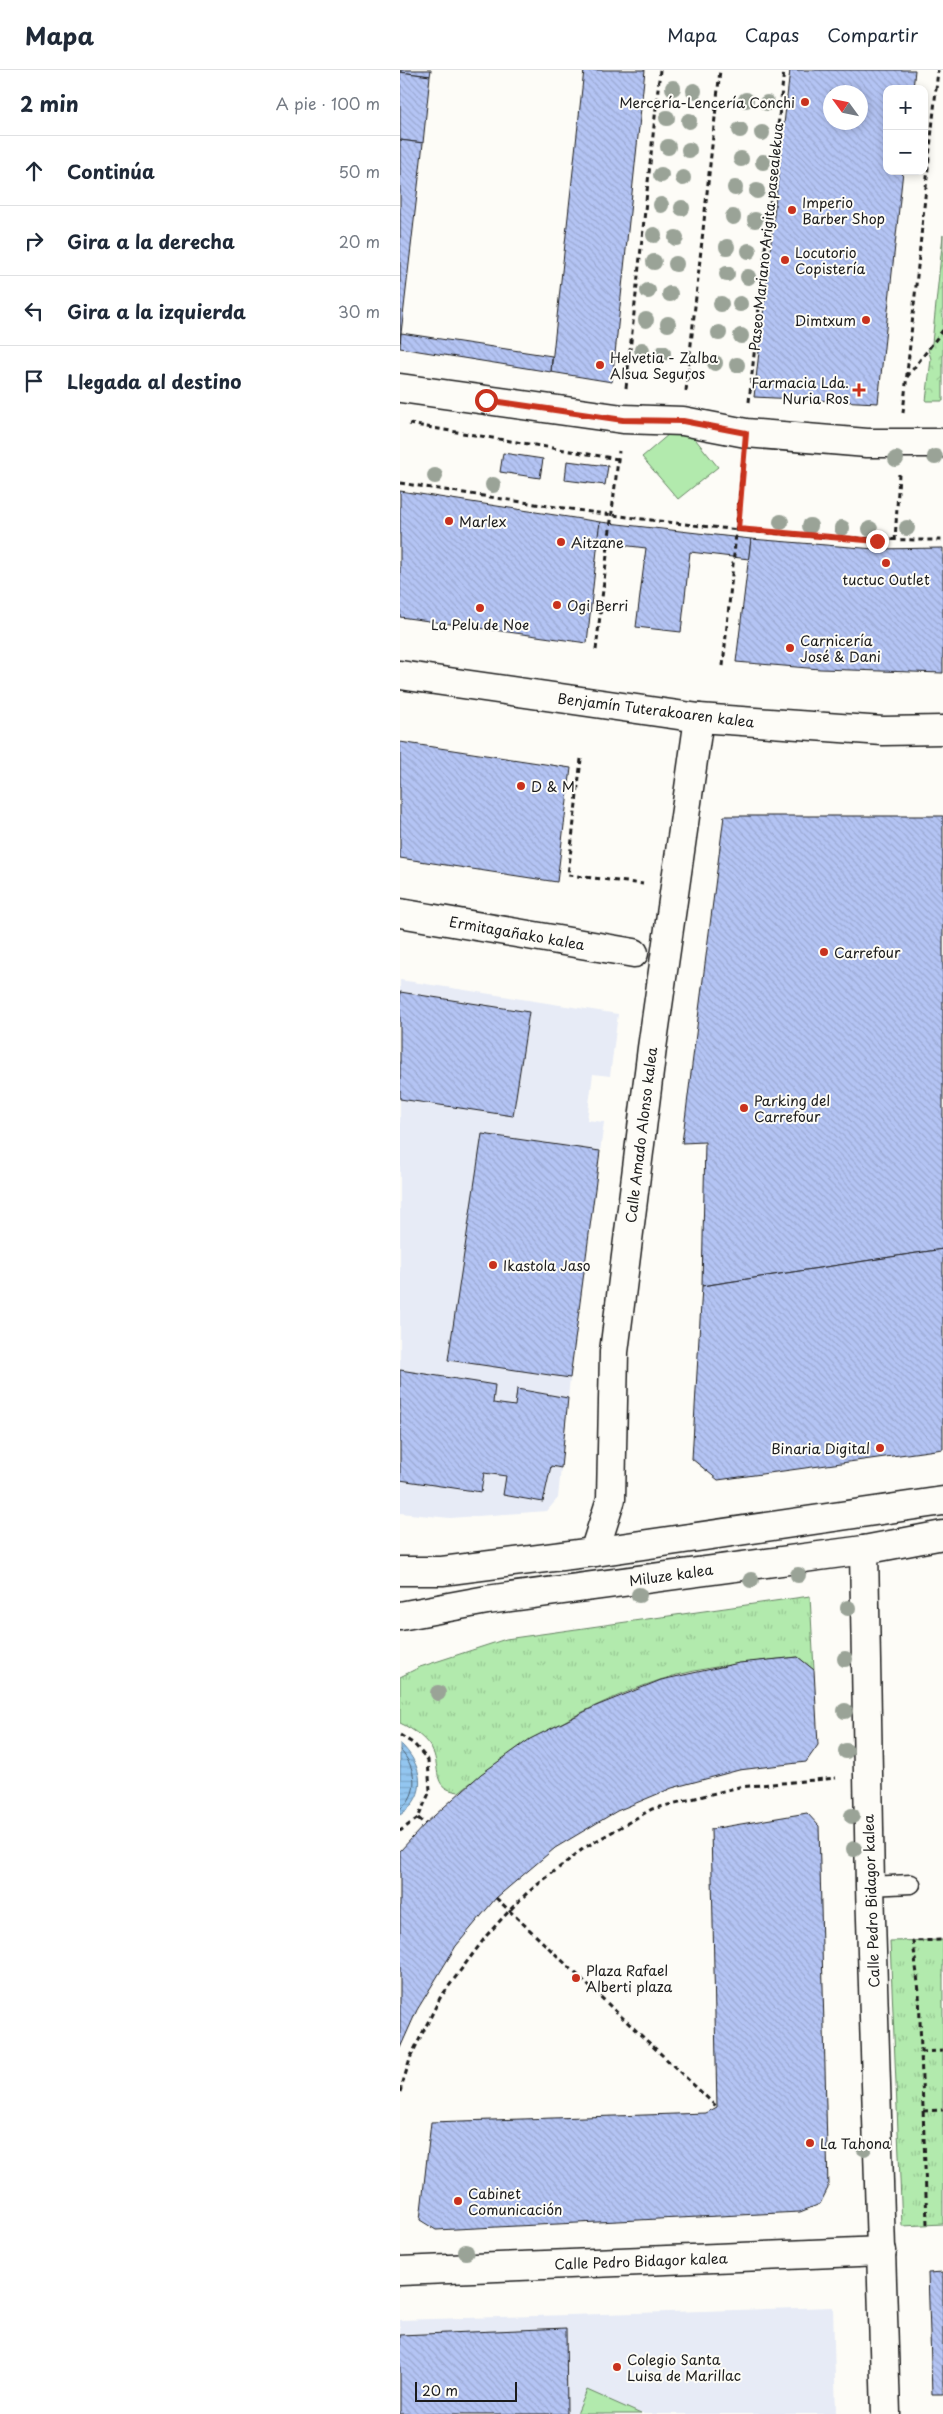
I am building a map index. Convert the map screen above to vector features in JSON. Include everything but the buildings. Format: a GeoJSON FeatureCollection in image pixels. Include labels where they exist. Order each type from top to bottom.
{"type":"FeatureCollection","features":[{"type":"Feature","properties":{"kind":"street"},"geometry":{"type":"LineString","coordinates":[[400,388],[623,420],[683,421],[746,433],[902,444],[943,443]]}},
{"type":"Feature","properties":{"kind":"street","name":"Benjamín Tuterakoaren kalea"},"geometry":{"type":"LineString","coordinates":[[400,675],[699,718],[883,731],[943,730]]}},
{"type":"Feature","properties":{"kind":"street","name":"Calle Amado Alonso kalea"},"geometry":{"type":"LineString","coordinates":[[594,1552],[611,1499],[614,1352],[652,1048],[699,718]]}},
{"type":"Feature","properties":{"kind":"street","name":"Ermitagañako kalea"},"geometry":{"type":"LineString","coordinates":[[400,913],[634,953]]}},
{"type":"Feature","properties":{"kind":"street"},"geometry":{"type":"LineString","coordinates":[[400,1571],[442,1571],[594,1552],[943,1501]]}},
{"type":"Feature","properties":{"kind":"street","name":"Miluze kalea"},"geometry":{"type":"LineString","coordinates":[[400,1616],[487,1600],[864,1550],[943,1535]]}},
{"type":"Feature","properties":{"kind":"street","name":"Calle Pedro Bidagor kalea"},"geometry":{"type":"LineString","coordinates":[[864,1550],[870,1886],[886,2414]]}},
{"type":"Feature","properties":{"kind":"street","name":"Calle Pedro Bidagor kalea"},"geometry":{"type":"LineString","coordinates":[[400,2271],[882,2251]]}},
{"type":"Feature","properties":{"kind":"lane"},"geometry":{"type":"LineString","coordinates":[[870,1886],[911,1884]]}},
{"type":"Feature","properties":{"kind":"path"},"geometry":{"type":"LineString","coordinates":[[596,650],[623,420],[660,70]]}},
{"type":"Feature","properties":{"kind":"path"},"geometry":{"type":"LineString","coordinates":[[683,421],[720,70]]}},
{"type":"Feature","properties":{"kind":"path","name":"Paseo Mariano Arigita pasealekua"},"geometry":{"type":"LineString","coordinates":[[723,666],[784,70]]}},
{"type":"Feature","properties":{"kind":"path"},"geometry":{"type":"LineString","coordinates":[[895,541],[907,377],[938,70]]}},
{"type":"Feature","properties":{"kind":"path"},"geometry":{"type":"LineString","coordinates":[[907,377],[943,330]]}},
{"type":"Feature","properties":{"kind":"path"},"geometry":{"type":"LineString","coordinates":[[400,422],[618,459]]}},
{"type":"Feature","properties":{"kind":"path"},"geometry":{"type":"LineString","coordinates":[[400,483],[611,516],[738,529],[895,541],[943,540]]}},
{"type":"Feature","properties":{"kind":"path"},"geometry":{"type":"LineString","coordinates":[[581,758],[568,875],[643,884]]}},
{"type":"Feature","properties":{"kind":"path"},"geometry":{"type":"LineString","coordinates":[[400,1735],[414,1744],[428,1760],[430,1791],[418,1818],[400,1831]]}},
{"type":"Feature","properties":{"kind":"path"},"geometry":{"type":"LineString","coordinates":[[400,2092],[411,2056],[440,1998],[487,1935],[527,1893],[584,1848],[652,1809],[739,1787],[838,1778]]}},
{"type":"Feature","properties":{"kind":"path"},"geometry":{"type":"LineString","coordinates":[[418,1818],[425,1824]]}},
{"type":"Feature","properties":{"kind":"path"},"geometry":{"type":"LineString","coordinates":[[496,1898],[717,2107]]}},
{"type":"Feature","properties":{"kind":"path"},"geometry":{"type":"LineString","coordinates":[[927,2224],[919,1992],[914,1941],[943,1940]]}},
{"type":"Feature","properties":{"kind":"path"},"geometry":{"type":"LineString","coordinates":[[921,2052],[943,2051]]}},
{"type":"Feature","properties":{"kind":"path"},"geometry":{"type":"LineString","coordinates":[[923,2111],[943,2110]]}},
{"type":"Feature","properties":{"kind":"shaded area","name":"Ikastola Jaso"},"geometry":{"type":"Polygon","coordinates":[[[400,980],[618,1014],[610,1076],[593,1074],[587,1120],[604,1122],[570,1378],[558,1498],[547,1511],[450,1518],[400,1513],[400,980]]]}},
{"type":"Feature","properties":{"kind":"shaded area","name":"Colegio Santa Luisa de Marillac"},"geometry":{"type":"Polygon","coordinates":[[[833,2307],[836,2414],[400,2414],[400,2320],[833,2307]]]}},
{"type":"Feature","properties":{"kind":"green space"},"geometry":{"type":"Polygon","coordinates":[[[943,235],[943,401],[926,401],[931,359],[928,349],[932,343],[943,235]]]}},
{"type":"Feature","properties":{"kind":"green space"},"geometry":{"type":"Polygon","coordinates":[[[682,423],[718,467],[678,499],[642,457],[682,423]]]}},
{"type":"Feature","properties":{"kind":"green space"},"geometry":{"type":"Polygon","coordinates":[[[810,1596],[814,1670],[798,1657],[711,1668],[660,1680],[606,1701],[554,1727],[505,1757],[459,1792],[441,1784],[432,1749],[415,1732],[400,1723],[400,1677],[420,1667],[506,1639],[810,1596]]]}},
{"type":"Feature","properties":{"kind":"green space"},"geometry":{"type":"Polygon","coordinates":[[[943,1940],[943,2224],[902,2226],[890,1941],[943,1940]]]}},
{"type":"Feature","properties":{"kind":"green space"},"geometry":{"type":"Polygon","coordinates":[[[587,2390],[641,2414],[577,2414],[587,2390]]]}},
{"type":"Feature","properties":{"kind":"water"},"geometry":{"type":"Polygon","coordinates":[[[400,1743],[414,1760],[420,1779],[416,1798],[410,1807],[400,1815],[400,1743]]]}},
{"type":"Feature","properties":{"kind":"place","name":"Mercería-Lencería Conchi"},"geometry":{"type":"Point","coordinates":[805,102]}},
{"type":"Feature","properties":{"kind":"place","name":"Imperio Barber Shop"},"geometry":{"type":"Point","coordinates":[792,210]}},
{"type":"Feature","properties":{"kind":"place","name":"Locutorio Copistería"},"geometry":{"type":"Point","coordinates":[785,260]}},
{"type":"Feature","properties":{"kind":"place","name":"Dimtxum"},"geometry":{"type":"Point","coordinates":[866,320]}},
{"type":"Feature","properties":{"kind":"place","name":"Helvetia - Zalba Alsua Seguros"},"geometry":{"type":"Point","coordinates":[600,365]}},
{"type":"Feature","properties":{"kind":"place","name":"Farmacia Lda. Nuria Ros"},"geometry":{"type":"Point","coordinates":[859,390]}},
{"type":"Feature","properties":{"kind":"place","name":"Marlex"},"geometry":{"type":"Point","coordinates":[449,521]}},
{"type":"Feature","properties":{"kind":"place","name":"Aitzane"},"geometry":{"type":"Point","coordinates":[561,542]}},
{"type":"Feature","properties":{"kind":"place","name":"tuctuc Outlet"},"geometry":{"type":"Point","coordinates":[886,563]}},
{"type":"Feature","properties":{"kind":"place","name":"Ogi Berri"},"geometry":{"type":"Point","coordinates":[557,605]}},
{"type":"Feature","properties":{"kind":"place","name":"La Pelu de Noe"},"geometry":{"type":"Point","coordinates":[480,608]}},
{"type":"Feature","properties":{"kind":"place","name":"Carnicería José & Dani"},"geometry":{"type":"Point","coordinates":[790,648]}},
{"type":"Feature","properties":{"kind":"place","name":"D & M"},"geometry":{"type":"Point","coordinates":[521,786]}},
{"type":"Feature","properties":{"kind":"place","name":"Carrefour"},"geometry":{"type":"Point","coordinates":[824,952]}},
{"type":"Feature","properties":{"kind":"place","name":"Parking del Carrefour"},"geometry":{"type":"Point","coordinates":[744,1108]}},
{"type":"Feature","properties":{"kind":"place","name":"Ikastola Jaso"},"geometry":{"type":"Point","coordinates":[493,1265]}},
{"type":"Feature","properties":{"kind":"place","name":"Binaria Digital"},"geometry":{"type":"Point","coordinates":[880,1448]}},
{"type":"Feature","properties":{"kind":"place","name":"Plaza Rafael Alberti plaza"},"geometry":{"type":"Point","coordinates":[576,1978]}},
{"type":"Feature","properties":{"kind":"place","name":"La Tahona"},"geometry":{"type":"Point","coordinates":[810,2143]}},
{"type":"Feature","properties":{"kind":"place","name":"Cabinet Comunicación"},"geometry":{"type":"Point","coordinates":[458,2201]}},
{"type":"Feature","properties":{"kind":"place","name":"Colegio Santa Luisa de Marillac"},"geometry":{"type":"Point","coordinates":[617,2367]}},
{"type":"Feature","properties":{"kind":"route"},"geometry":{"type":"LineString","coordinates":[[486,400],[623,420],[683,421],[746,433],[738,529],[877,541]]}}]}
